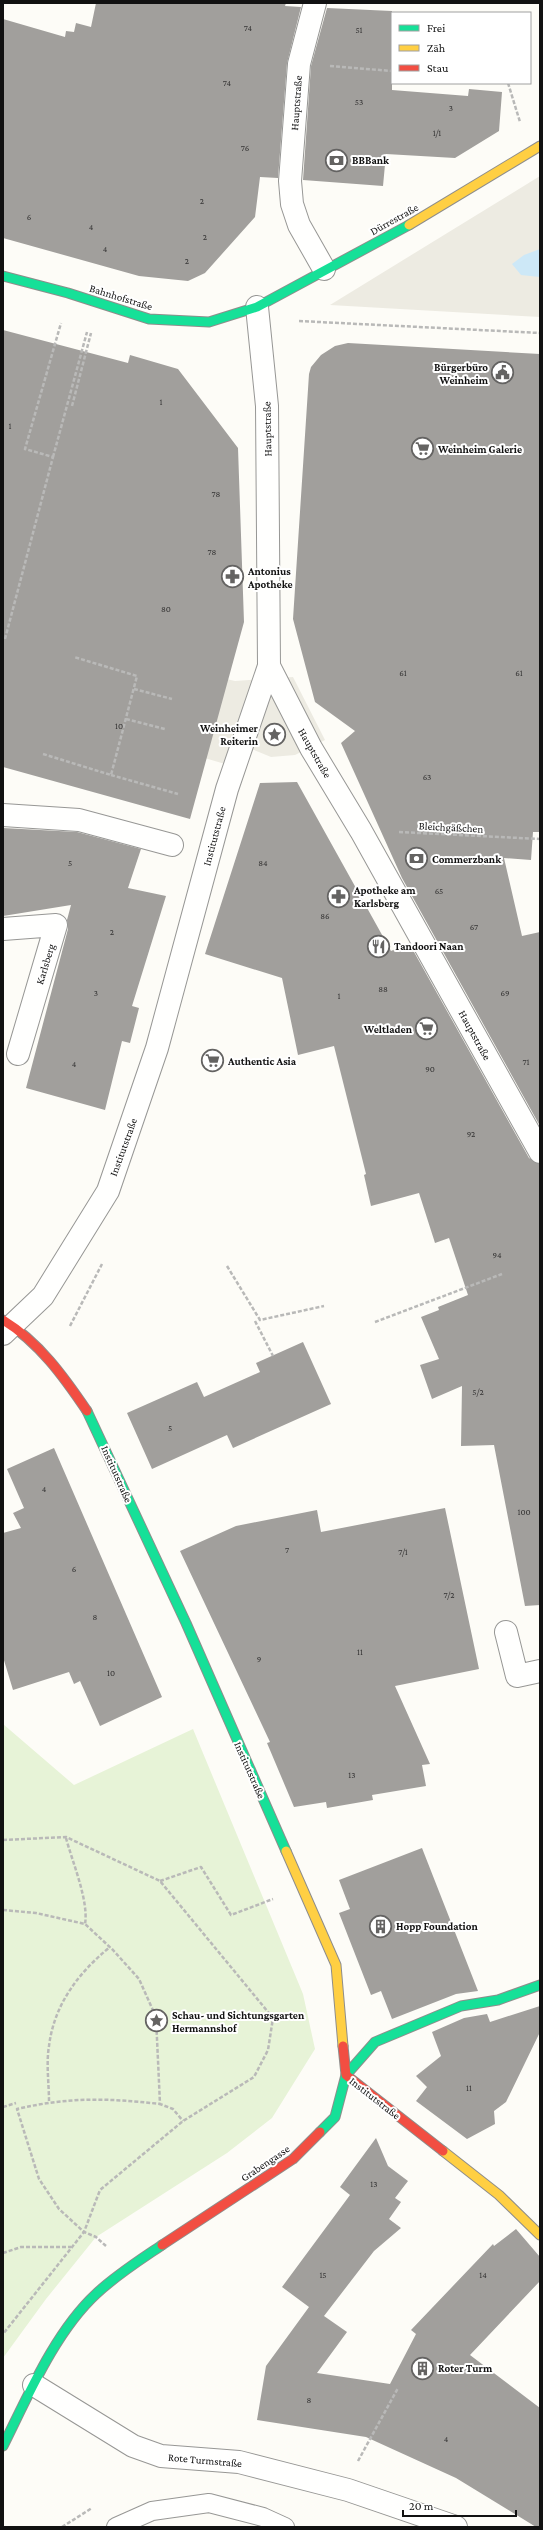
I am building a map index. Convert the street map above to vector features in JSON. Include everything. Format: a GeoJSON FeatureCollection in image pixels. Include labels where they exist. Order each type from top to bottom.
{"type":"FeatureCollection","features":[{"type":"Feature","properties":{"kind":"street","name":"Hauptstraße"},"geometry":{"type":"LineString","coordinates":[[316,3],[299,64],[290,181],[292,204],[298,225],[324,269]]}},
{"type":"Feature","properties":{"kind":"street","name":"Dürrestraße"},"geometry":{"type":"LineString","coordinates":[[256,307],[324,269],[393,235],[540,146]]}},
{"type":"Feature","properties":{"kind":"street","name":"Bahnhofstraße"},"geometry":{"type":"LineString","coordinates":[[3,276],[68,293],[149,319],[209,322],[256,307]]}},
{"type":"Feature","properties":{"kind":"street","name":"Hauptstraße"},"geometry":{"type":"LineString","coordinates":[[256,307],[267,406],[269,666],[311,748],[361,831],[540,1152]]}},
{"type":"Feature","properties":{"kind":"street","name":"Institutstraße"},"geometry":{"type":"LineString","coordinates":[[269,666],[227,789],[167,1014],[142,1097],[108,1191],[43,1296],[6,1327],[56,1366],[92,1419],[186,1623],[336,1965],[346,2075],[499,2195],[540,2235]]}},
{"type":"Feature","properties":{"kind":"street"},"geometry":{"type":"LineString","coordinates":[[3,815],[78,820],[172,845]]}},
{"type":"Feature","properties":{"kind":"street","name":"Karlsberg"},"geometry":{"type":"LineString","coordinates":[[3,929],[56,925],[18,1054]]}},
{"type":"Feature","properties":{"kind":"street"},"geometry":{"type":"LineString","coordinates":[[506,1632],[517,1676],[540,1671]]}},
{"type":"Feature","properties":{"kind":"street","name":"Grabengasse"},"geometry":{"type":"LineString","coordinates":[[34,2385],[69,2325],[96,2294],[139,2260],[293,2159],[335,2117],[346,2075],[374,2042],[461,2006],[498,2000],[540,1985]]}},
{"type":"Feature","properties":{"kind":"street"},"geometry":{"type":"LineString","coordinates":[[3,2446],[34,2385]]}},
{"type":"Feature","properties":{"kind":"street","name":"Rote Turmstraße"},"geometry":{"type":"LineString","coordinates":[[34,2385],[133,2446],[161,2456],[239,2462],[348,2490],[456,2527]]}},
{"type":"Feature","properties":{"kind":"lane"},"geometry":{"type":"LineString","coordinates":[[116,2527],[152,2511],[209,2503],[263,2517],[285,2527]]}},
{"type":"Feature","properties":{"kind":"path"},"geometry":{"type":"LineString","coordinates":[[299,64],[391,71]]}},
{"type":"Feature","properties":{"kind":"path"},"geometry":{"type":"LineString","coordinates":[[53,457],[25,449],[41,398],[68,293]]}},
{"type":"Feature","properties":{"kind":"path"},"geometry":{"type":"LineString","coordinates":[[72,406],[97,302]]}},
{"type":"Feature","properties":{"kind":"path"},"geometry":{"type":"LineString","coordinates":[[5,639],[53,457],[97,302]]}},
{"type":"Feature","properties":{"kind":"path"},"geometry":{"type":"LineString","coordinates":[[256,307],[295,320],[540,333]]}},
{"type":"Feature","properties":{"kind":"path"},"geometry":{"type":"LineString","coordinates":[[74,657],[137,676],[111,774]]}},
{"type":"Feature","properties":{"kind":"path"},"geometry":{"type":"LineString","coordinates":[[134,689],[172,699]]}},
{"type":"Feature","properties":{"kind":"path"},"geometry":{"type":"LineString","coordinates":[[126,719],[165,728]]}},
{"type":"Feature","properties":{"kind":"path"},"geometry":{"type":"LineString","coordinates":[[43,754],[178,794]]}},
{"type":"Feature","properties":{"kind":"path","name":"Bleichgäßchen"},"geometry":{"type":"LineString","coordinates":[[361,831],[540,839]]}},
{"type":"Feature","properties":{"kind":"path"},"geometry":{"type":"LineString","coordinates":[[227,1266],[260,1320],[324,1306]]}},
{"type":"Feature","properties":{"kind":"path"},"geometry":{"type":"LineString","coordinates":[[375,1322],[502,1274]]}},
{"type":"Feature","properties":{"kind":"path"},"geometry":{"type":"LineString","coordinates":[[256,1321],[273,1356]]}},
{"type":"Feature","properties":{"kind":"path"},"geometry":{"type":"LineString","coordinates":[[66,1837],[80,1888],[86,1917],[85,1924]]}},
{"type":"Feature","properties":{"kind":"path"},"geometry":{"type":"LineString","coordinates":[[3,1840],[66,1837],[160,1881],[272,2018],[268,2050],[254,2077],[183,2121],[100,2190],[84,2232],[3,2334]]}},
{"type":"Feature","properties":{"kind":"path"},"geometry":{"type":"LineString","coordinates":[[160,1881],[202,1866],[231,1915],[302,1887]]}},
{"type":"Feature","properties":{"kind":"path"},"geometry":{"type":"LineString","coordinates":[[3,1910],[36,1913],[85,1924],[110,1947],[139,1979],[156,2017],[160,2104]]}},
{"type":"Feature","properties":{"kind":"path"},"geometry":{"type":"LineString","coordinates":[[49,2101],[48,2047],[54,2023],[64,1999],[80,1975],[110,1947]]}},
{"type":"Feature","properties":{"kind":"path"},"geometry":{"type":"LineString","coordinates":[[96,2237],[84,2232],[59,2209],[39,2179],[17,2109],[49,2101],[106,2098],[160,2104],[172,2109],[183,2121]]}},
{"type":"Feature","properties":{"kind":"path"},"geometry":{"type":"LineString","coordinates":[[3,2107],[16,2103]]}},
{"type":"Feature","properties":{"kind":"path"},"geometry":{"type":"LineString","coordinates":[[3,2253],[21,2247],[71,2248]]}},
{"type":"Feature","properties":{"kind":"path"},"geometry":{"type":"LineString","coordinates":[[348,2490],[353,2471],[398,2388]]}},
{"type":"Feature","properties":{"kind":"green space","name":"Schau- und Sichtungsgarten Hermannshof"},"geometry":{"type":"Polygon","coordinates":[[[3,1724],[74,1785],[193,1729],[303,1994],[315,2049],[272,2118],[227,2153],[96,2237],[46,2299],[3,2358],[3,1724]]]}},
{"type":"Feature","properties":{"kind":"shaded area"},"geometry":{"type":"Polygon","coordinates":[[[540,176],[540,317],[330,305],[540,176]]]}},
{"type":"Feature","properties":{"kind":"shaded area"},"geometry":{"type":"Polygon","coordinates":[[[179,668],[235,681],[293,677],[325,740],[295,755],[271,757],[242,745],[235,767],[161,745],[179,668]]]}},
{"type":"Feature","properties":{"kind":"water"},"geometry":{"type":"Polygon","coordinates":[[[540,249],[540,277],[521,275],[512,264],[524,255],[540,249]]]}},
{"type":"Feature","properties":{"kind":"building"},"geometry":{"type":"Polygon","coordinates":[[[96,3],[286,3],[285,6],[301,7],[287,63],[278,178],[260,177],[255,217],[205,273],[188,281],[139,276],[3,238],[3,19],[65,37],[66,31],[74,32],[76,23],[91,27],[96,3]]]}},
{"type":"Feature","properties":{"kind":"building"},"geometry":{"type":"Polygon","coordinates":[[[327,8],[392,11],[392,90],[468,96],[469,89],[502,92],[499,131],[455,158],[386,154],[383,186],[303,180],[311,66],[327,8]]]}},
{"type":"Feature","properties":{"kind":"building"},"geometry":{"type":"Polygon","coordinates":[[[3,330],[128,363],[130,355],[178,369],[238,448],[244,622],[190,819],[3,767],[3,330]]]}},
{"type":"Feature","properties":{"kind":"building"},"geometry":{"type":"Polygon","coordinates":[[[348,343],[540,354],[540,832],[533,832],[531,860],[504,858],[522,936],[540,932],[540,1126],[402,878],[341,743],[355,731],[315,702],[293,619],[309,374],[311,367],[321,355],[335,346],[348,343]]]}},
{"type":"Feature","properties":{"kind":"building"},"geometry":{"type":"Polygon","coordinates":[[[297,782],[391,951],[409,943],[529,1158],[540,1164],[540,1605],[525,1606],[494,1445],[461,1446],[462,1386],[432,1399],[420,1365],[439,1359],[421,1317],[439,1310],[438,1307],[468,1295],[449,1238],[435,1243],[419,1193],[371,1206],[364,1175],[366,1174],[334,1046],[298,1055],[282,978],[205,954],[260,783],[297,782]]]}},
{"type":"Feature","properties":{"kind":"building"},"geometry":{"type":"Polygon","coordinates":[[[3,828],[77,832],[141,849],[128,888],[166,896],[132,1006],[139,1008],[130,1043],[122,1041],[105,1110],[26,1088],[68,929],[67,920],[71,905],[3,916],[3,828]]]}},
{"type":"Feature","properties":{"kind":"building"},"geometry":{"type":"Polygon","coordinates":[[[303,1342],[331,1404],[233,1448],[227,1435],[152,1469],[127,1413],[197,1382],[204,1397],[260,1372],[256,1363],[303,1342]]]}},
{"type":"Feature","properties":{"kind":"building"},"geometry":{"type":"Polygon","coordinates":[[[54,1448],[162,1697],[100,1726],[80,1681],[74,1684],[69,1672],[13,1690],[3,1657],[3,1533],[21,1528],[13,1513],[24,1508],[7,1469],[54,1448]]]}},
{"type":"Feature","properties":{"kind":"building"},"geometry":{"type":"Polygon","coordinates":[[[445,1508],[479,1669],[395,1686],[430,1764],[422,1765],[426,1786],[372,1795],[373,1800],[327,1808],[326,1802],[294,1807],[267,1743],[270,1742],[180,1551],[236,1526],[317,1510],[321,1532],[445,1508]]]}},
{"type":"Feature","properties":{"kind":"building","name":"Hopp Foundation"},"geometry":{"type":"Polygon","coordinates":[[[422,1848],[478,1991],[456,1994],[392,2019],[381,1991],[371,1995],[339,1913],[350,1909],[339,1880],[422,1848]]]}},
{"type":"Feature","properties":{"kind":"building"},"geometry":{"type":"Polygon","coordinates":[[[540,2006],[540,2032],[506,2102],[494,2111],[495,2124],[467,2139],[416,2101],[427,2087],[416,2076],[441,2056],[432,2032],[464,2018],[487,2014],[490,2022],[540,2006]]]}},
{"type":"Feature","properties":{"kind":"building"},"geometry":{"type":"Polygon","coordinates":[[[376,2138],[388,2166],[408,2181],[395,2198],[401,2202],[389,2219],[401,2228],[374,2251],[324,2316],[347,2332],[317,2373],[390,2384],[416,2334],[411,2330],[493,2244],[494,2246],[516,2229],[540,2257],[540,2281],[470,2355],[540,2408],[540,2527],[536,2527],[456,2478],[366,2437],[257,2420],[266,2366],[309,2307],[282,2287],[350,2195],[340,2187],[376,2138]]]}},
{"type":"Feature","properties":{"kind":"traffic: fast"},"geometry":{"type":"LineString","coordinates":[[3,276],[68,293],[149,319],[209,322],[257,307],[409,225]]}},
{"type":"Feature","properties":{"kind":"traffic: fast"},"geometry":{"type":"LineString","coordinates":[[87,1411],[186,1623],[286,1851]]}},
{"type":"Feature","properties":{"kind":"traffic: fast"},"geometry":{"type":"LineString","coordinates":[[320,2132],[335,2117],[346,2075],[375,2042],[461,2006],[498,2000],[540,1985]]}},
{"type":"Feature","properties":{"kind":"traffic: fast"},"geometry":{"type":"LineString","coordinates":[[3,2446],[55,2346],[81,2309],[112,2280],[162,2245]]}},
{"type":"Feature","properties":{"kind":"traffic: slow"},"geometry":{"type":"LineString","coordinates":[[409,225],[540,146]]}},
{"type":"Feature","properties":{"kind":"traffic: slow"},"geometry":{"type":"LineString","coordinates":[[286,1851],[336,1965],[343,2046]]}},
{"type":"Feature","properties":{"kind":"traffic: slow"},"geometry":{"type":"LineString","coordinates":[[443,2151],[499,2195],[540,2235]]}},
{"type":"Feature","properties":{"kind":"traffic: jam"},"geometry":{"type":"LineString","coordinates":[[3,1320],[39,1349],[60,1373],[87,1411]]}},
{"type":"Feature","properties":{"kind":"traffic: jam"},"geometry":{"type":"LineString","coordinates":[[343,2046],[346,2075],[443,2151]]}},
{"type":"Feature","properties":{"kind":"traffic: jam"},"geometry":{"type":"LineString","coordinates":[[162,2245],[293,2159],[320,2132]]}},
{"type":"Feature","properties":{"kind":"place","name":"BBBank"},"geometry":{"type":"Point","coordinates":[337,160]}},
{"type":"Feature","properties":{"kind":"place","name":"Bürgerbüro Weinheim"},"geometry":{"type":"Point","coordinates":[503,373]}},
{"type":"Feature","properties":{"kind":"place","name":"Weinheim Galerie"},"geometry":{"type":"Point","coordinates":[422,449]}},
{"type":"Feature","properties":{"kind":"place","name":"Antonius Apotheke"},"geometry":{"type":"Point","coordinates":[232,577]}},
{"type":"Feature","properties":{"kind":"place","name":"Weinheimer Reiterin"},"geometry":{"type":"Point","coordinates":[274,734]}},
{"type":"Feature","properties":{"kind":"place","name":"Commerzbank"},"geometry":{"type":"Point","coordinates":[416,859]}},
{"type":"Feature","properties":{"kind":"place","name":"Apotheke am Karlsberg"},"geometry":{"type":"Point","coordinates":[339,896]}},
{"type":"Feature","properties":{"kind":"place","name":"Tandoori Naan"},"geometry":{"type":"Point","coordinates":[378,946]}},
{"type":"Feature","properties":{"kind":"place","name":"Weltladen"},"geometry":{"type":"Point","coordinates":[427,1029]}},
{"type":"Feature","properties":{"kind":"place","name":"Authentic Asia"},"geometry":{"type":"Point","coordinates":[213,1061]}},
{"type":"Feature","properties":{"kind":"place","name":"Hopp Foundation"},"geometry":{"type":"Point","coordinates":[380,1926]}},
{"type":"Feature","properties":{"kind":"place","name":"Schau- und Sichtungsgarten Hermannshof"},"geometry":{"type":"Point","coordinates":[156,2021]}},
{"type":"Feature","properties":{"kind":"place","name":"Roter Turm"},"geometry":{"type":"Point","coordinates":[422,2368]}}]}
